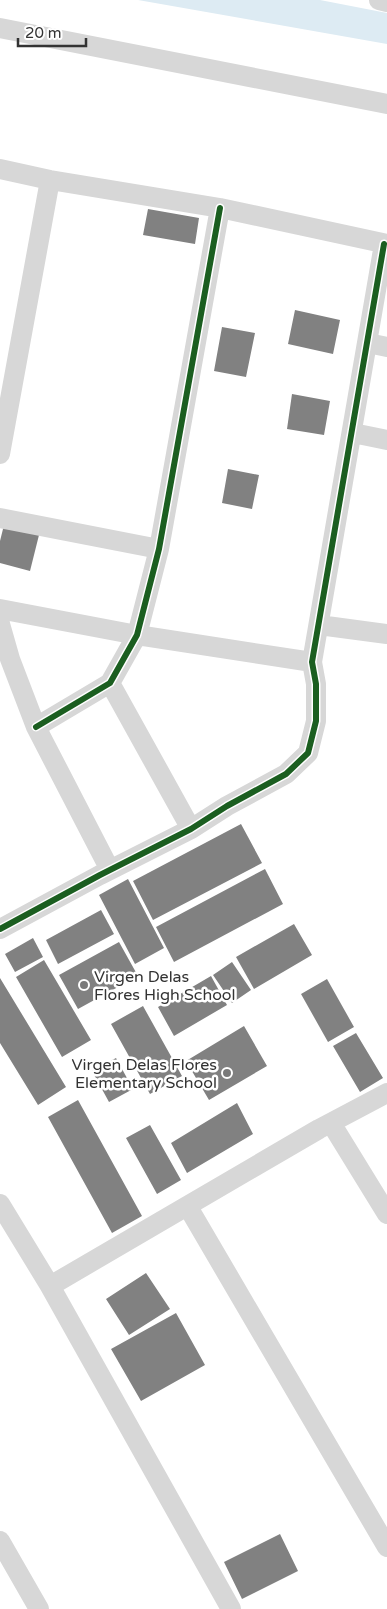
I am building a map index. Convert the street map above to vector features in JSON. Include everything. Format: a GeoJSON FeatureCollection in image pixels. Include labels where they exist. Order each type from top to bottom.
{"type":"FeatureCollection","features":[{"type":"Feature","properties":{"kind":"street"},"geometry":{"type":"LineString","coordinates":[[379,0],[387,2]]}},
{"type":"Feature","properties":{"kind":"street"},"geometry":{"type":"LineString","coordinates":[[0,28],[387,104]]}},
{"type":"Feature","properties":{"kind":"street"},"geometry":{"type":"LineString","coordinates":[[0,169],[50,180],[220,208],[386,244],[377,345],[353,433],[312,662],[316,684],[316,721],[308,753],[286,774],[227,806],[191,829],[0,929]]}},
{"type":"Feature","properties":{"kind":"street"},"geometry":{"type":"LineString","coordinates":[[0,454],[50,180]]}},
{"type":"Feature","properties":{"kind":"street"},"geometry":{"type":"LineString","coordinates":[[36,727],[110,683],[137,635],[160,550],[220,208]]}},
{"type":"Feature","properties":{"kind":"street"},"geometry":{"type":"LineString","coordinates":[[353,433],[387,440]]}},
{"type":"Feature","properties":{"kind":"street"},"geometry":{"type":"LineString","coordinates":[[0,518],[160,550]]}},
{"type":"Feature","properties":{"kind":"street"},"geometry":{"type":"LineString","coordinates":[[0,609],[137,635],[312,662]]}},
{"type":"Feature","properties":{"kind":"street"},"geometry":{"type":"LineString","coordinates":[[0,624],[10,659],[36,727],[110,870]]}},
{"type":"Feature","properties":{"kind":"street"},"geometry":{"type":"LineString","coordinates":[[319,625],[387,634]]}},
{"type":"Feature","properties":{"kind":"street"},"geometry":{"type":"LineString","coordinates":[[110,683],[191,829]]}},
{"type":"Feature","properties":{"kind":"street"},"geometry":{"type":"LineString","coordinates":[[50,1286],[331,1123],[387,1093]]}},
{"type":"Feature","properties":{"kind":"street"},"geometry":{"type":"LineString","coordinates":[[331,1123],[387,1214]]}},
{"type":"Feature","properties":{"kind":"street"},"geometry":{"type":"LineString","coordinates":[[0,1204],[50,1286],[231,1609]]}},
{"type":"Feature","properties":{"kind":"street"},"geometry":{"type":"LineString","coordinates":[[188,1207],[387,1547]]}},
{"type":"Feature","properties":{"kind":"street"},"geometry":{"type":"LineString","coordinates":[[0,1541],[39,1609]]}},
{"type":"Feature","properties":{"kind":"shaded area"},"geometry":{"type":"Polygon","coordinates":[[[138,0],[320,0],[387,13],[387,44],[138,0]]]}},
{"type":"Feature","properties":{"kind":"building"},"geometry":{"type":"Polygon","coordinates":[[[148,209],[199,218],[195,244],[143,235],[148,209]]]}},
{"type":"Feature","properties":{"kind":"building"},"geometry":{"type":"Polygon","coordinates":[[[295,310],[340,320],[333,354],[288,344],[295,310]]]}},
{"type":"Feature","properties":{"kind":"building"},"geometry":{"type":"Polygon","coordinates":[[[222,327],[255,333],[246,377],[214,371],[222,327]]]}},
{"type":"Feature","properties":{"kind":"building"},"geometry":{"type":"Polygon","coordinates":[[[292,394],[330,401],[324,435],[287,429],[292,394]]]}},
{"type":"Feature","properties":{"kind":"building"},"geometry":{"type":"Polygon","coordinates":[[[228,469],[259,475],[252,509],[222,503],[228,469]]]}},
{"type":"Feature","properties":{"kind":"building"},"geometry":{"type":"Polygon","coordinates":[[[4,525],[39,535],[30,571],[0,563],[0,541],[4,525]]]}},
{"type":"Feature","properties":{"kind":"building"},"geometry":{"type":"Polygon","coordinates":[[[241,824],[262,863],[153,920],[133,881],[241,824]]]}},
{"type":"Feature","properties":{"kind":"building"},"geometry":{"type":"Polygon","coordinates":[[[265,869],[283,904],[174,962],[156,927],[265,869]]]}},
{"type":"Feature","properties":{"kind":"building"},"geometry":{"type":"Polygon","coordinates":[[[128,879],[164,948],[135,964],[99,895],[128,879]]]}},
{"type":"Feature","properties":{"kind":"building"},"geometry":{"type":"Polygon","coordinates":[[[101,910],[114,934],[58,964],[46,940],[101,910]]]}},
{"type":"Feature","properties":{"kind":"building"},"geometry":{"type":"Polygon","coordinates":[[[294,924],[312,955],[254,989],[236,957],[294,924]]]}},
{"type":"Feature","properties":{"kind":"building"},"geometry":{"type":"Polygon","coordinates":[[[33,938],[43,957],[15,972],[5,954],[33,938]]]}},
{"type":"Feature","properties":{"kind":"building"},"geometry":{"type":"Polygon","coordinates":[[[119,942],[138,976],[78,1009],[59,975],[119,942]]]}},
{"type":"Feature","properties":{"kind":"building"},"geometry":{"type":"Polygon","coordinates":[[[44,960],[91,1040],[62,1057],[16,977],[44,960]]]}},
{"type":"Feature","properties":{"kind":"building"},"geometry":{"type":"Polygon","coordinates":[[[232,962],[251,990],[232,1003],[213,975],[232,962]]]}},
{"type":"Feature","properties":{"kind":"building"},"geometry":{"type":"Polygon","coordinates":[[[211,976],[227,1005],[174,1036],[158,1007],[211,976]]]}},
{"type":"Feature","properties":{"kind":"building"},"geometry":{"type":"Polygon","coordinates":[[[0,978],[66,1087],[38,1105],[0,1043],[0,978]]]}},
{"type":"Feature","properties":{"kind":"building"},"geometry":{"type":"Polygon","coordinates":[[[327,979],[354,1027],[328,1042],[301,994],[327,979]]]}},
{"type":"Feature","properties":{"kind":"building"},"geometry":{"type":"Polygon","coordinates":[[[143,1006],[182,1076],[150,1094],[111,1024],[143,1006]]]}},
{"type":"Feature","properties":{"kind":"building"},"geometry":{"type":"Polygon","coordinates":[[[244,1026],[267,1066],[209,1100],[186,1061],[244,1026]]]}},
{"type":"Feature","properties":{"kind":"building"},"geometry":{"type":"Polygon","coordinates":[[[356,1033],[383,1078],[360,1092],[333,1046],[356,1033]]]}},
{"type":"Feature","properties":{"kind":"building"},"geometry":{"type":"Polygon","coordinates":[[[116,1058],[133,1089],[109,1102],[92,1071],[116,1058]]]}},
{"type":"Feature","properties":{"kind":"building"},"geometry":{"type":"Polygon","coordinates":[[[78,1100],[142,1216],[112,1233],[48,1117],[78,1100]]]}},
{"type":"Feature","properties":{"kind":"building"},"geometry":{"type":"Polygon","coordinates":[[[237,1103],[253,1134],[187,1173],[171,1143],[237,1103]]]}},
{"type":"Feature","properties":{"kind":"building"},"geometry":{"type":"Polygon","coordinates":[[[150,1125],[181,1180],[157,1194],[126,1138],[150,1125]]]}},
{"type":"Feature","properties":{"kind":"building"},"geometry":{"type":"Polygon","coordinates":[[[146,1273],[170,1309],[129,1335],[106,1299],[146,1273]]]}},
{"type":"Feature","properties":{"kind":"building"},"geometry":{"type":"Polygon","coordinates":[[[176,1313],[205,1365],[141,1401],[111,1349],[176,1313]]]}},
{"type":"Feature","properties":{"kind":"building"},"geometry":{"type":"Polygon","coordinates":[[[280,1534],[298,1571],[242,1599],[224,1562],[280,1534]]]}},
{"type":"Feature","properties":{"kind":"cycle path"},"geometry":{"type":"LineString","coordinates":[[36,727],[110,683],[137,635],[159,549],[220,208]]}},
{"type":"Feature","properties":{"kind":"cycle path"},"geometry":{"type":"LineString","coordinates":[[0,929],[191,829],[227,806],[286,774],[308,753],[316,721],[316,684],[312,662],[384,244]]}},
{"type":"Feature","properties":{"kind":"place","name":"Virgen Delas Flores High School"},"geometry":{"type":"Point","coordinates":[84,985]}},
{"type":"Feature","properties":{"kind":"place","name":"Virgen Delas Flores Elementary School"},"geometry":{"type":"Point","coordinates":[227,1073]}}]}
